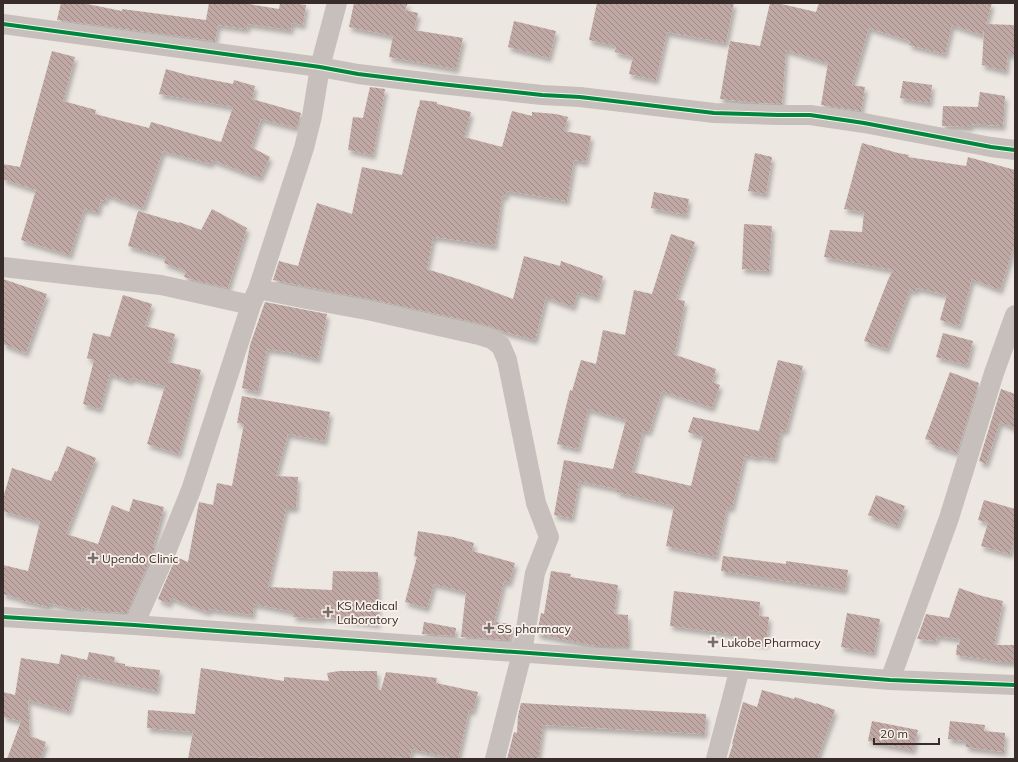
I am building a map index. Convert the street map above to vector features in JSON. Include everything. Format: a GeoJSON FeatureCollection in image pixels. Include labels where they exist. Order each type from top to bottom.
{"type":"FeatureCollection","features":[{"type":"Feature","properties":{"kind":"street"},"geometry":{"type":"LineString","coordinates":[[134,625],[159,569],[191,490],[304,148],[312,116],[320,67],[337,3]]}},
{"type":"Feature","properties":{"kind":"street"},"geometry":{"type":"LineString","coordinates":[[3,24],[320,67],[358,74],[440,84],[542,95],[580,97],[714,112],[778,116],[810,115],[864,123],[991,147],[1015,150]]}},
{"type":"Feature","properties":{"kind":"street"},"geometry":{"type":"LineString","coordinates":[[3,267],[254,297],[307,299],[372,310],[479,335],[492,339],[501,346],[507,360],[536,502],[548,537],[535,573],[522,653],[495,759]]}},
{"type":"Feature","properties":{"kind":"street"},"geometry":{"type":"LineString","coordinates":[[890,680],[949,518],[994,373],[1015,315]]}},
{"type":"Feature","properties":{"kind":"street"},"geometry":{"type":"LineString","coordinates":[[3,617],[740,668],[890,680],[1015,685]]}},
{"type":"Feature","properties":{"kind":"street"},"geometry":{"type":"LineString","coordinates":[[716,759],[740,668]]}},
{"type":"Feature","properties":{"kind":"building"},"geometry":{"type":"Polygon","coordinates":[[[61,3],[82,3],[122,11],[122,9],[206,20],[209,3],[243,3],[279,9],[280,3],[306,5],[303,25],[292,23],[291,30],[248,24],[247,29],[218,25],[215,41],[57,20],[61,3]]]}},
{"type":"Feature","properties":{"kind":"building"},"geometry":{"type":"Polygon","coordinates":[[[354,3],[408,3],[405,10],[418,13],[414,30],[463,38],[456,69],[389,57],[393,36],[349,27],[354,3]]]}},
{"type":"Feature","properties":{"kind":"building"},"geometry":{"type":"Polygon","coordinates":[[[597,3],[734,3],[726,43],[667,32],[656,80],[629,74],[633,57],[615,52],[616,46],[589,40],[597,3]]]}},
{"type":"Feature","properties":{"kind":"building"},"geometry":{"type":"Polygon","coordinates":[[[770,3],[777,3],[816,12],[819,3],[992,3],[986,24],[1014,25],[1014,54],[1008,54],[1006,71],[982,65],[984,30],[982,35],[952,25],[945,54],[909,45],[910,41],[869,28],[852,85],[865,87],[861,111],[821,105],[828,63],[786,50],[782,104],[720,99],[730,41],[760,46],[770,3]]]}},
{"type":"Feature","properties":{"kind":"building"},"geometry":{"type":"Polygon","coordinates":[[[514,21],[556,31],[549,58],[508,47],[514,21]]]}},
{"type":"Feature","properties":{"kind":"building"},"geometry":{"type":"Polygon","coordinates":[[[52,51],[75,57],[63,101],[96,110],[95,114],[149,128],[151,122],[221,142],[233,107],[159,94],[166,69],[187,75],[233,84],[234,80],[255,86],[252,99],[301,113],[297,128],[261,119],[251,147],[270,157],[260,178],[212,160],[211,164],[163,151],[143,208],[107,195],[106,201],[101,200],[98,212],[84,209],[70,255],[21,240],[36,190],[3,179],[3,164],[20,167],[52,51]]]}},
{"type":"Feature","properties":{"kind":"building"},"geometry":{"type":"Polygon","coordinates":[[[903,81],[932,85],[930,103],[900,98],[903,81]]]}},
{"type":"Feature","properties":{"kind":"building"},"geometry":{"type":"Polygon","coordinates":[[[370,87],[385,89],[373,155],[348,150],[353,117],[363,118],[370,87]]]}},
{"type":"Feature","properties":{"kind":"building"},"geometry":{"type":"Polygon","coordinates":[[[980,92],[1005,96],[1003,126],[971,124],[971,127],[942,126],[943,106],[978,107],[980,92]]]}},
{"type":"Feature","properties":{"kind":"building"},"geometry":{"type":"Polygon","coordinates":[[[420,100],[437,102],[437,104],[471,112],[464,137],[502,147],[512,111],[532,116],[532,112],[556,114],[568,117],[564,131],[591,136],[586,162],[574,160],[567,201],[507,191],[505,197],[502,196],[495,246],[436,237],[433,238],[427,269],[513,299],[524,256],[560,266],[561,261],[603,276],[597,298],[578,292],[573,307],[546,297],[535,340],[501,331],[482,324],[374,300],[273,280],[279,261],[298,266],[317,203],[352,214],[362,167],[402,175],[420,100]]]}},
{"type":"Feature","properties":{"kind":"building"},"geometry":{"type":"Polygon","coordinates":[[[862,143],[909,155],[908,157],[966,166],[968,157],[1015,170],[1015,243],[1000,290],[972,279],[959,326],[940,320],[947,295],[917,288],[915,292],[910,289],[887,349],[864,341],[893,270],[824,257],[830,230],[862,232],[864,212],[844,209],[862,143]]]}},
{"type":"Feature","properties":{"kind":"building"},"geometry":{"type":"Polygon","coordinates":[[[755,153],[772,157],[766,194],[748,191],[755,153]]]}},
{"type":"Feature","properties":{"kind":"building"},"geometry":{"type":"Polygon","coordinates":[[[654,192],[689,199],[686,215],[651,208],[654,192]]]}},
{"type":"Feature","properties":{"kind":"building"},"geometry":{"type":"Polygon","coordinates":[[[212,209],[247,228],[228,288],[184,277],[186,271],[164,263],[166,257],[128,246],[138,211],[179,222],[201,230],[212,209]]]}},
{"type":"Feature","properties":{"kind":"building"},"geometry":{"type":"Polygon","coordinates":[[[744,224],[772,226],[769,271],[742,269],[744,224]]]}},
{"type":"Feature","properties":{"kind":"building"},"geometry":{"type":"Polygon","coordinates":[[[671,234],[695,242],[676,299],[685,301],[676,348],[673,354],[716,369],[712,382],[720,385],[712,408],[662,391],[649,432],[643,430],[632,472],[691,486],[703,437],[688,432],[693,417],[759,431],[778,360],[803,366],[786,431],[781,430],[775,459],[745,455],[732,508],[727,507],[716,557],[666,546],[674,506],[617,492],[617,489],[579,481],[572,518],[554,515],[564,460],[613,469],[626,420],[588,409],[578,449],[557,444],[570,390],[572,391],[581,360],[596,364],[603,330],[625,335],[634,290],[652,294],[671,234]]]}},
{"type":"Feature","properties":{"kind":"building"},"geometry":{"type":"Polygon","coordinates":[[[3,279],[47,294],[26,353],[3,344],[3,279]]]}},
{"type":"Feature","properties":{"kind":"building"},"geometry":{"type":"Polygon","coordinates":[[[123,295],[152,304],[145,326],[175,334],[168,362],[201,370],[179,454],[147,444],[165,386],[132,378],[130,381],[110,374],[100,409],[83,404],[94,360],[87,358],[93,333],[110,337],[123,295]]]}},
{"type":"Feature","properties":{"kind":"building"},"geometry":{"type":"Polygon","coordinates":[[[265,302],[327,314],[318,359],[289,352],[267,349],[258,392],[242,388],[250,345],[265,302]]]}},
{"type":"Feature","properties":{"kind":"building"},"geometry":{"type":"Polygon","coordinates":[[[943,333],[973,341],[967,365],[936,357],[943,333]]]}},
{"type":"Feature","properties":{"kind":"building"},"geometry":{"type":"Polygon","coordinates":[[[950,372],[979,383],[957,453],[931,444],[932,441],[925,439],[950,372]]]}},
{"type":"Feature","properties":{"kind":"building"},"geometry":{"type":"Polygon","coordinates":[[[1001,389],[1015,394],[1015,428],[1000,422],[986,464],[979,461],[1001,389]]]}},
{"type":"Feature","properties":{"kind":"building"},"geometry":{"type":"Polygon","coordinates":[[[242,396],[330,412],[325,441],[288,434],[276,476],[298,477],[296,508],[286,508],[268,587],[332,590],[333,571],[378,572],[378,624],[323,617],[323,619],[293,617],[294,612],[254,604],[253,615],[209,609],[208,612],[171,598],[169,604],[158,599],[176,557],[188,562],[199,502],[213,505],[217,483],[232,486],[244,424],[237,423],[242,396]]]}},
{"type":"Feature","properties":{"kind":"building"},"geometry":{"type":"Polygon","coordinates":[[[67,446],[96,458],[66,534],[98,544],[112,505],[129,512],[133,499],[164,507],[153,548],[155,548],[127,613],[94,611],[82,607],[81,610],[77,610],[49,603],[49,607],[3,594],[3,565],[28,571],[40,522],[3,511],[3,498],[12,468],[51,481],[55,471],[57,472],[67,446]]]}},
{"type":"Feature","properties":{"kind":"building"},"geometry":{"type":"Polygon","coordinates":[[[876,495],[905,506],[897,526],[868,515],[876,495]]]}},
{"type":"Feature","properties":{"kind":"building"},"geometry":{"type":"Polygon","coordinates":[[[984,500],[1015,509],[1015,536],[1010,554],[981,546],[988,523],[978,520],[984,500]]]}},
{"type":"Feature","properties":{"kind":"building"},"geometry":{"type":"Polygon","coordinates":[[[418,531],[453,537],[474,543],[472,551],[515,563],[509,583],[504,581],[494,622],[512,624],[510,640],[461,637],[466,592],[434,584],[427,608],[405,602],[417,557],[414,556],[418,531]]]}},
{"type":"Feature","properties":{"kind":"building"},"geometry":{"type":"Polygon","coordinates":[[[723,556],[786,564],[786,561],[848,570],[845,590],[721,571],[723,556]]]}},
{"type":"Feature","properties":{"kind":"building"},"geometry":{"type":"Polygon","coordinates":[[[551,571],[571,574],[570,577],[618,585],[614,614],[628,615],[629,646],[596,646],[537,634],[541,613],[544,614],[551,571]]]}},
{"type":"Feature","properties":{"kind":"building"},"geometry":{"type":"Polygon","coordinates":[[[959,588],[1003,601],[994,645],[1015,645],[1015,662],[1002,662],[956,655],[957,645],[959,645],[960,639],[937,636],[936,641],[917,639],[926,614],[949,618],[959,588]]]}},
{"type":"Feature","properties":{"kind":"building"},"geometry":{"type":"Polygon","coordinates":[[[674,591],[760,602],[759,616],[769,617],[766,644],[744,640],[745,637],[731,636],[731,634],[670,626],[674,591]]]}},
{"type":"Feature","properties":{"kind":"building"},"geometry":{"type":"Polygon","coordinates":[[[847,613],[880,619],[874,653],[841,647],[847,613]]]}},
{"type":"Feature","properties":{"kind":"building"},"geometry":{"type":"Polygon","coordinates":[[[424,622],[456,628],[455,636],[422,634],[424,622]]]}},
{"type":"Feature","properties":{"kind":"building"},"geometry":{"type":"Polygon","coordinates":[[[89,652],[115,657],[114,662],[125,664],[125,666],[160,670],[157,691],[78,675],[69,711],[28,700],[30,736],[46,742],[40,759],[7,759],[21,721],[3,717],[3,692],[15,695],[21,658],[59,664],[61,654],[87,660],[89,652]]]}},
{"type":"Feature","properties":{"kind":"building"},"geometry":{"type":"Polygon","coordinates":[[[201,668],[284,681],[284,677],[329,681],[327,673],[339,671],[377,671],[377,689],[381,690],[386,672],[437,678],[436,683],[478,692],[473,711],[469,710],[458,759],[412,749],[410,759],[393,756],[393,759],[275,759],[249,756],[248,759],[188,759],[193,732],[147,728],[148,710],[195,714],[201,668]]]}},
{"type":"Feature","properties":{"kind":"building"},"geometry":{"type":"Polygon","coordinates":[[[762,690],[794,699],[795,697],[835,710],[817,759],[728,759],[743,702],[757,707],[762,690]]]}},
{"type":"Feature","properties":{"kind":"building"},"geometry":{"type":"Polygon","coordinates":[[[521,703],[706,714],[705,734],[543,725],[538,759],[507,759],[514,732],[517,733],[518,716],[521,703]]]}},
{"type":"Feature","properties":{"kind":"building"},"geometry":{"type":"Polygon","coordinates":[[[872,721],[918,730],[913,750],[868,741],[872,721]]]}},
{"type":"Feature","properties":{"kind":"building"},"geometry":{"type":"Polygon","coordinates":[[[950,721],[985,725],[984,731],[1005,733],[1004,752],[966,747],[966,741],[948,739],[950,721]]]}},
{"type":"Feature","properties":{"kind":"cycle path"},"geometry":{"type":"LineString","coordinates":[[3,24],[320,67],[358,74],[440,84],[542,95],[580,97],[714,113],[810,115],[864,123],[991,147],[1015,150]]}},
{"type":"Feature","properties":{"kind":"cycle path"},"geometry":{"type":"LineString","coordinates":[[3,617],[740,668],[890,680],[1015,685]]}},
{"type":"Feature","properties":{"kind":"place","name":"Upendo Clinic"},"geometry":{"type":"Point","coordinates":[93,558]}},
{"type":"Feature","properties":{"kind":"place","name":"KS Medical Laboratory"},"geometry":{"type":"Point","coordinates":[328,612]}},
{"type":"Feature","properties":{"kind":"place","name":"SS pharmacy"},"geometry":{"type":"Point","coordinates":[489,628]}},
{"type":"Feature","properties":{"kind":"place","name":"Lukobe Pharmacy"},"geometry":{"type":"Point","coordinates":[713,642]}}]}
